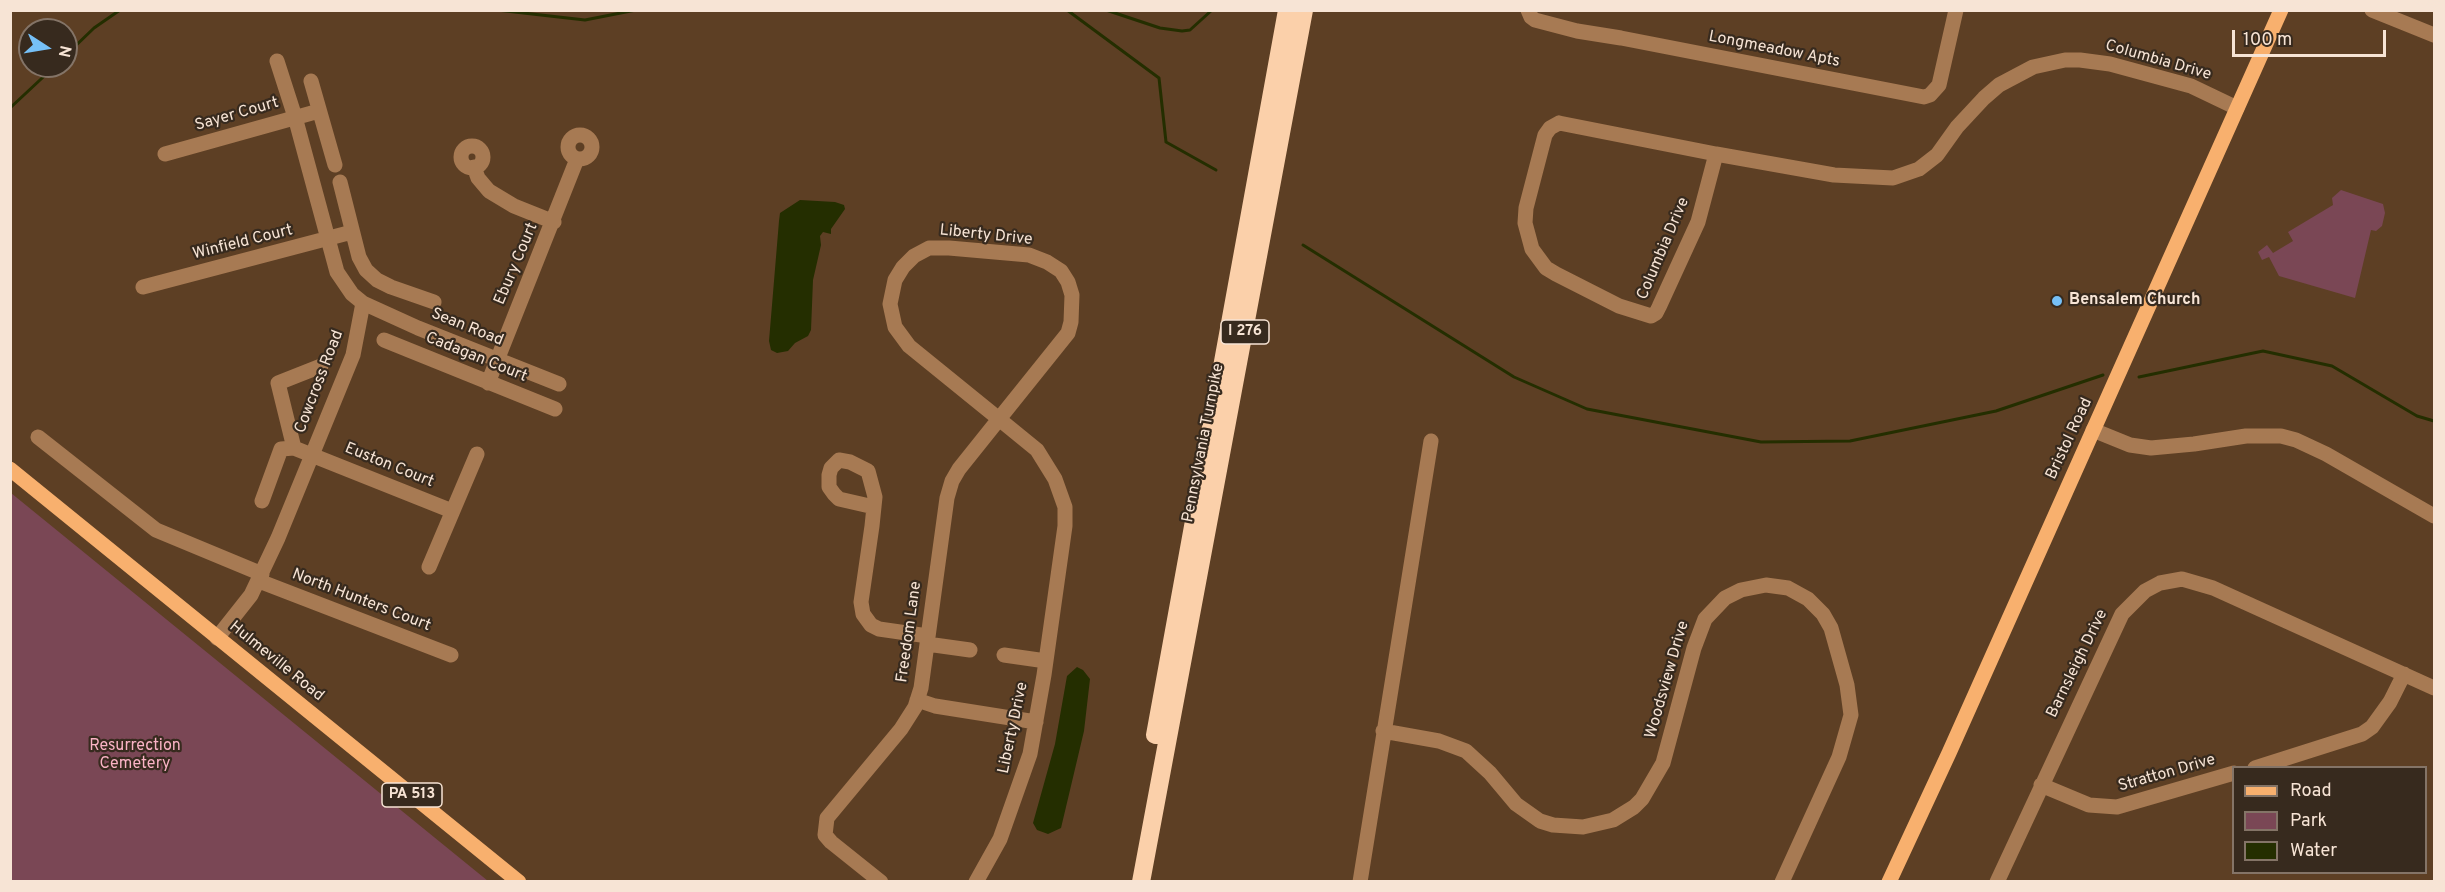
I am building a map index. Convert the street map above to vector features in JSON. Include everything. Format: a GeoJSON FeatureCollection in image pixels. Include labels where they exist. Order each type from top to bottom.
{"type":"FeatureCollection","features":[{"type":"Feature","properties":{"kind":"highway","name":"Pennsylvania Turnpike"},"geometry":{"type":"LineString","coordinates":[[1128,882],[1287,10]]}},
{"type":"Feature","properties":{"kind":"highway","name":"Pennsylvania Turnpike"},"geometry":{"type":"LineString","coordinates":[[1141,882],[1304,10]]}},
{"type":"Feature","properties":{"kind":"main road","name":"Bristol Road"},"geometry":{"type":"LineString","coordinates":[[1889,882],[2118,379],[2282,10]]}},
{"type":"Feature","properties":{"kind":"main road","name":"Hulmeville Road"},"geometry":{"type":"LineString","coordinates":[[10,469],[519,882]]}},
{"type":"Feature","properties":{"kind":"street","name":"Longmeadow Apts"},"geometry":{"type":"LineString","coordinates":[[1528,10],[1535,20],[1577,31],[1924,97],[1930,95],[1939,85],[1956,10]]}},
{"type":"Feature","properties":{"kind":"street"},"geometry":{"type":"LineString","coordinates":[[2372,10],[2434,35]]}},
{"type":"Feature","properties":{"kind":"street","name":"Columbia Drive"},"geometry":{"type":"LineString","coordinates":[[1716,154],[1698,222],[1656,313],[1651,316],[1619,306],[1556,274],[1546,268],[1532,249],[1525,223],[1526,208],[1545,135],[1555,124],[1834,175],[1880,179],[1901,176],[1919,169],[1937,155],[1957,127],[1984,98],[1999,86],[2033,67],[2065,60],[2110,64],[2191,86],[2237,108]]}},
{"type":"Feature","properties":{"kind":"street"},"geometry":{"type":"LineString","coordinates":[[277,61],[295,117],[337,272],[342,281],[363,303]]}},
{"type":"Feature","properties":{"kind":"street"},"geometry":{"type":"LineString","coordinates":[[311,81],[335,165]]}},
{"type":"Feature","properties":{"kind":"street","name":"Sayer Court"},"geometry":{"type":"LineString","coordinates":[[165,154],[319,111]]}},
{"type":"Feature","properties":{"kind":"street","name":"Ebury Court"},"geometry":{"type":"LineString","coordinates":[[488,383],[554,222],[577,159]]}},
{"type":"Feature","properties":{"kind":"street"},"geometry":{"type":"LineString","coordinates":[[474,167],[481,183],[500,199],[554,222]]}},
{"type":"Feature","properties":{"kind":"street"},"geometry":{"type":"LineString","coordinates":[[340,182],[359,257],[366,270],[377,280],[434,302]]}},
{"type":"Feature","properties":{"kind":"street","name":"Winfield Court"},"geometry":{"type":"LineString","coordinates":[[143,287],[352,232]]}},
{"type":"Feature","properties":{"kind":"street","name":"Liberty Drive"},"geometry":{"type":"LineString","coordinates":[[976,882],[1000,839],[1030,754],[1046,661],[1065,526],[1065,507],[1047,463],[1037,450],[909,346],[895,327],[890,304],[895,280],[914,256],[929,248],[1029,255],[1061,271],[1068,282],[1072,296],[1072,310],[1068,333],[999,419]]}},
{"type":"Feature","properties":{"kind":"street","name":"Sean Road"},"geometry":{"type":"LineString","coordinates":[[363,303],[559,384]]}},
{"type":"Feature","properties":{"kind":"street","name":"Cowcross Road"},"geometry":{"type":"LineString","coordinates":[[217,638],[238,613],[260,578],[353,355],[363,303]]}},
{"type":"Feature","properties":{"kind":"street","name":"Cadagan Court"},"geometry":{"type":"LineString","coordinates":[[384,340],[555,409]]}},
{"type":"Feature","properties":{"kind":"street"},"geometry":{"type":"LineString","coordinates":[[262,501],[281,449],[294,448],[278,383],[321,366]]}},
{"type":"Feature","properties":{"kind":"street","name":"Freedom Lane"},"geometry":{"type":"LineString","coordinates":[[881,882],[825,835],[827,818],[901,729],[917,700],[921,688],[947,498],[952,481],[959,469],[999,419]]}},
{"type":"Feature","properties":{"kind":"street"},"geometry":{"type":"LineString","coordinates":[[2093,430],[2130,445],[2151,448],[2246,436],[2281,436],[2296,440],[2326,454],[2434,516]]}},
{"type":"Feature","properties":{"kind":"street","name":"North Hunters Court"},"geometry":{"type":"LineString","coordinates":[[38,437],[156,530],[260,578],[451,655]]}},
{"type":"Feature","properties":{"kind":"street"},"geometry":{"type":"LineString","coordinates":[[1360,882],[1431,441]]}},
{"type":"Feature","properties":{"kind":"street","name":"Euston Court"},"geometry":{"type":"LineString","coordinates":[[294,448],[452,511]]}},
{"type":"Feature","properties":{"kind":"street"},"geometry":{"type":"LineString","coordinates":[[429,567],[477,454]]}},
{"type":"Feature","properties":{"kind":"street"},"geometry":{"type":"LineString","coordinates":[[874,507],[861,602],[863,614],[872,625],[879,629],[970,650]]}},
{"type":"Feature","properties":{"kind":"street","name":"Barnsleigh Drive"},"geometry":{"type":"LineString","coordinates":[[1997,882],[2122,614],[2145,591],[2160,583],[2182,579],[2213,588],[2434,688]]}},
{"type":"Feature","properties":{"kind":"street","name":"Woodsview Drive"},"geometry":{"type":"LineString","coordinates":[[1383,731],[1439,741],[1466,751],[1490,773],[1516,804],[1540,821],[1553,825],[1583,827],[1613,820],[1642,799],[1663,763],[1694,648],[1705,619],[1725,598],[1741,590],[1766,585],[1788,588],[1808,599],[1823,614],[1831,628],[1847,685],[1851,715],[1839,757],[1782,882]]}},
{"type":"Feature","properties":{"kind":"street"},"geometry":{"type":"LineString","coordinates":[[1004,655],[1046,661]]}},
{"type":"Feature","properties":{"kind":"street"},"geometry":{"type":"LineString","coordinates":[[2261,766],[2362,734],[2372,727],[2390,702],[2404,674]]}},
{"type":"Feature","properties":{"kind":"street"},"geometry":{"type":"LineString","coordinates":[[917,700],[935,706],[1036,722]]}},
{"type":"Feature","properties":{"kind":"street","name":"Stratton Drive"},"geometry":{"type":"LineString","coordinates":[[2041,785],[2089,805],[2117,807],[2232,774]]}},
{"type":"Feature","properties":{"kind":"green space"},"geometry":{"type":"Polygon","coordinates":[[[2341,190],[2383,204],[2385,213],[2382,226],[2376,231],[2371,230],[2355,298],[2279,276],[2269,257],[2262,260],[2258,252],[2267,245],[2273,253],[2293,241],[2288,232],[2333,205],[2332,198],[2341,190]]]}},
{"type":"Feature","properties":{"kind":"green space","name":"Resurrection Cemetery"},"geometry":{"type":"Polygon","coordinates":[[[11,493],[488,881],[11,881],[11,493]]]}},
{"type":"Feature","properties":{"kind":"water"},"geometry":{"type":"Polygon","coordinates":[[[800,200],[835,202],[844,205],[845,209],[831,229],[831,234],[823,232],[820,236],[821,245],[813,280],[811,330],[808,336],[795,343],[788,351],[777,353],[771,350],[769,341],[780,213],[800,200]]]}},
{"type":"Feature","properties":{"kind":"water"},"geometry":{"type":"Polygon","coordinates":[[[1077,667],[1083,670],[1090,679],[1084,731],[1061,828],[1048,834],[1037,830],[1033,823],[1055,744],[1067,676],[1077,667]]]}},
{"type":"Feature","properties":{"kind":"waterway"},"geometry":{"type":"LineString","coordinates":[[78,43],[94,28],[120,10]]}},
{"type":"Feature","properties":{"kind":"waterway"},"geometry":{"type":"LineString","coordinates":[[497,10],[585,20],[636,10]]}},
{"type":"Feature","properties":{"kind":"waterway"},"geometry":{"type":"LineString","coordinates":[[1067,10],[1159,78],[1166,142],[1216,170]]}},
{"type":"Feature","properties":{"kind":"waterway"},"geometry":{"type":"LineString","coordinates":[[1106,10],[1160,28],[1182,31],[1190,30],[1212,10]]}},
{"type":"Feature","properties":{"kind":"waterway"},"geometry":{"type":"LineString","coordinates":[[10,108],[42,78]]}},
{"type":"Feature","properties":{"kind":"waterway"},"geometry":{"type":"LineString","coordinates":[[1303,245],[1514,377],[1587,409],[1761,442],[1850,441],[1996,411],[2103,375]]}},
{"type":"Feature","properties":{"kind":"waterway"},"geometry":{"type":"LineString","coordinates":[[2139,377],[2263,351],[2332,366],[2417,416],[2434,421]]}},
{"type":"Feature","properties":{"kind":"place","name":"Bensalem Church"},"geometry":{"type":"Point","coordinates":[2057,301]}}]}
